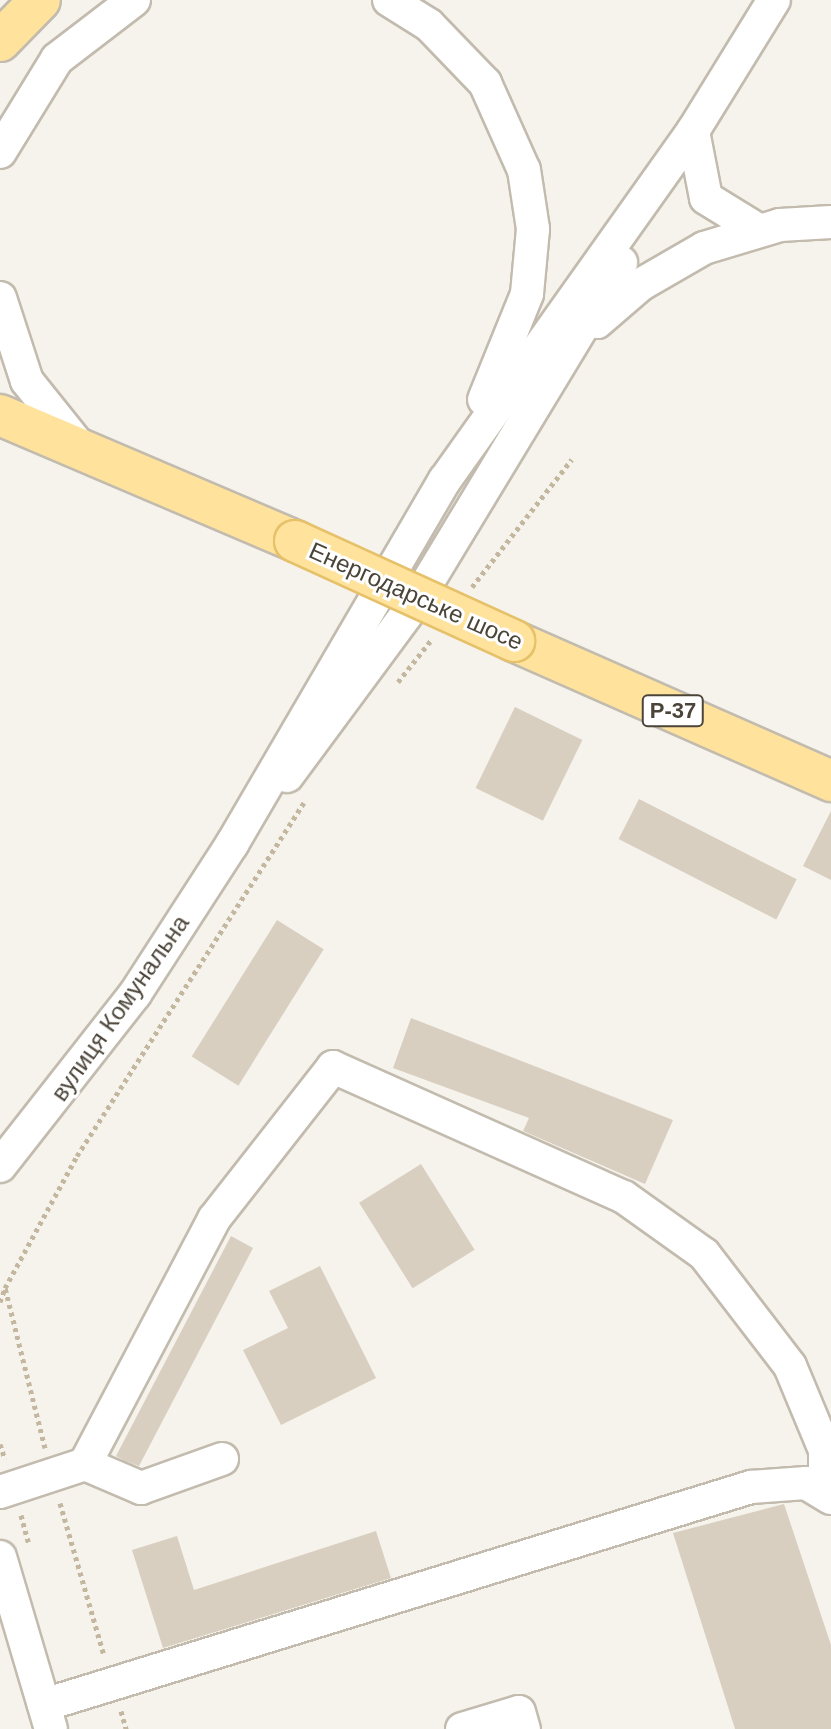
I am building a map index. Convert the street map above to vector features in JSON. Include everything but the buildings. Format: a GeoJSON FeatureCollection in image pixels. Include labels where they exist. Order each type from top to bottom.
{"type":"FeatureCollection","features":[{"type":"Feature","properties":{"kind":"main road"},"geometry":{"type":"LineString","coordinates":[[0,41],[40,0]]}},
{"type":"Feature","properties":{"kind":"main road","name":"Енергодарське шосе"},"geometry":{"type":"LineString","coordinates":[[0,415],[295,541],[831,781]]}},
{"type":"Feature","properties":{"kind":"street"},"geometry":{"type":"LineString","coordinates":[[0,168],[4,144],[57,59],[134,0]]}},
{"type":"Feature","properties":{"kind":"street"},"geometry":{"type":"LineString","coordinates":[[232,844],[445,480],[518,329],[532,259],[530,200],[516,139],[485,83],[429,25],[389,0]]}},
{"type":"Feature","properties":{"kind":"street"},"geometry":{"type":"LineString","coordinates":[[445,480],[693,131],[775,3]]}},
{"type":"Feature","properties":{"kind":"street"},"geometry":{"type":"LineString","coordinates":[[693,131],[706,198],[758,230]]}},
{"type":"Feature","properties":{"kind":"street"},"geometry":{"type":"LineString","coordinates":[[232,844],[398,629],[583,334],[693,131]]}},
{"type":"Feature","properties":{"kind":"street"},"geometry":{"type":"LineString","coordinates":[[583,334],[673,264],[758,230],[831,222]]}},
{"type":"Feature","properties":{"kind":"street"},"geometry":{"type":"LineString","coordinates":[[0,298],[27,381],[80,449]]}},
{"type":"Feature","properties":{"kind":"street"},"geometry":{"type":"LineString","coordinates":[[791,762],[831,768]]}},
{"type":"Feature","properties":{"kind":"street","name":"вулиця Комунальна"},"geometry":{"type":"LineString","coordinates":[[0,1166],[119,1016],[232,844]]}},
{"type":"Feature","properties":{"kind":"street"},"geometry":{"type":"LineString","coordinates":[[0,1492],[85,1464],[214,1219],[333,1067],[624,1197],[704,1254],[790,1366],[825,1450],[828,1496],[786,1481],[751,1487],[113,1685],[47,1717],[0,1557]]}},
{"type":"Feature","properties":{"kind":"street"},"geometry":{"type":"LineString","coordinates":[[85,1464],[141,1488],[222,1459]]}},
{"type":"Feature","properties":{"kind":"street"},"geometry":{"type":"LineString","coordinates":[[462,1729],[519,1712],[524,1729]]}},
{"type":"Feature","properties":{"kind":"path"},"geometry":{"type":"LineString","coordinates":[[465,597],[572,459]]}},
{"type":"Feature","properties":{"kind":"path"},"geometry":{"type":"LineString","coordinates":[[387,697],[435,634]]}},
{"type":"Feature","properties":{"kind":"path"},"geometry":{"type":"LineString","coordinates":[[0,1302],[77,1156],[309,797]]}},
{"type":"Feature","properties":{"kind":"path"},"geometry":{"type":"LineString","coordinates":[[5,1288],[52,1476],[126,1729]]}}]}
